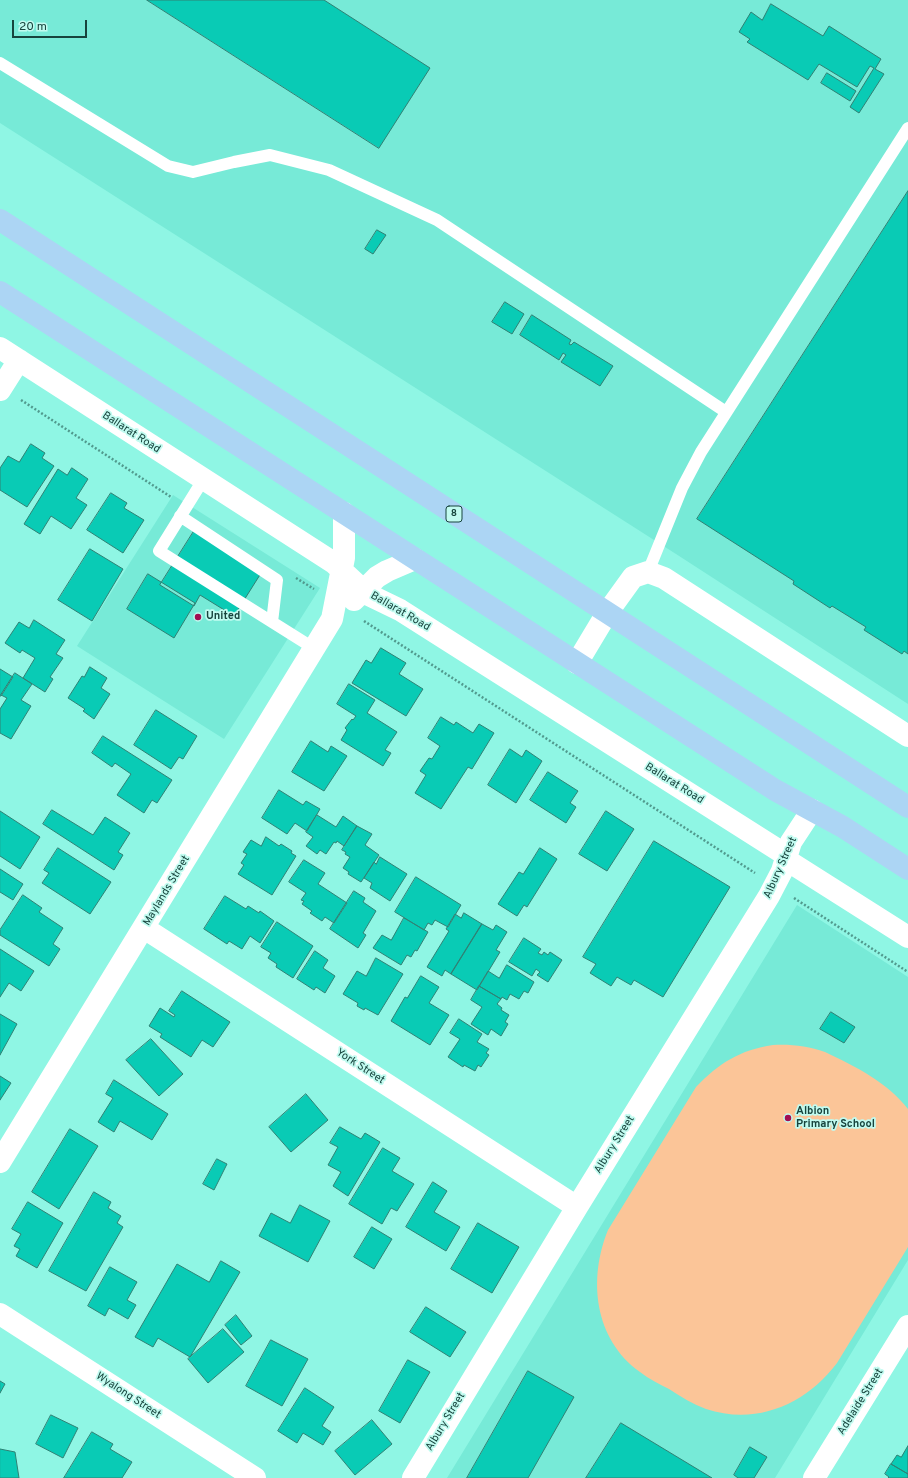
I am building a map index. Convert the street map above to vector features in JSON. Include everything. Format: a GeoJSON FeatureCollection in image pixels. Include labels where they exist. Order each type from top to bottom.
{"type":"FeatureCollection","features":[{"type":"Feature","properties":{"kind":"highway","name":"8"},"geometry":{"type":"LineString","coordinates":[[0,220],[908,807]]}},
{"type":"Feature","properties":{"kind":"highway"},"geometry":{"type":"LineString","coordinates":[[0,292],[775,790],[843,828],[908,869]]}},
{"type":"Feature","properties":{"kind":"street","name":"Ballarat Road"},"geometry":{"type":"LineString","coordinates":[[0,348],[334,563],[375,598],[400,610],[908,937]]}},
{"type":"Feature","properties":{"kind":"street"},"geometry":{"type":"LineString","coordinates":[[1,389],[19,360]]}},
{"type":"Feature","properties":{"kind":"street","name":"Maylands Street"},"geometry":{"type":"LineString","coordinates":[[338,611],[345,546],[344,513]]}},
{"type":"Feature","properties":{"kind":"street","name":"Maylands Street"},"geometry":{"type":"LineString","coordinates":[[0,1162],[338,611],[364,590],[377,577],[415,559]]}},
{"type":"Feature","properties":{"kind":"street"},"geometry":{"type":"LineString","coordinates":[[577,663],[607,613],[633,578],[648,572],[664,578],[908,736]]}},
{"type":"Feature","properties":{"kind":"street","name":"Albury Street"},"geometry":{"type":"LineString","coordinates":[[413,1478],[577,1207],[775,886],[782,871],[785,857],[791,842],[812,810]]}},
{"type":"Feature","properties":{"kind":"street","name":"York Street"},"geometry":{"type":"LineString","coordinates":[[144,928],[577,1207]]}},
{"type":"Feature","properties":{"kind":"street","name":"Wyalong Street"},"geometry":{"type":"LineString","coordinates":[[0,1314],[255,1478]]}},
{"type":"Feature","properties":{"kind":"street","name":"Adelaide Street"},"geometry":{"type":"LineString","coordinates":[[814,1478],[906,1335]]}},
{"type":"Feature","properties":{"kind":"lane"},"geometry":{"type":"LineString","coordinates":[[0,63],[168,166],[194,172],[270,155],[329,170],[437,220],[726,412]]}},
{"type":"Feature","properties":{"kind":"lane"},"geometry":{"type":"LineString","coordinates":[[648,572],[682,488],[701,452],[908,128]]}},
{"type":"Feature","properties":{"kind":"lane"},"geometry":{"type":"LineString","coordinates":[[203,480],[159,551],[315,649]]}},
{"type":"Feature","properties":{"kind":"lane"},"geometry":{"type":"LineString","coordinates":[[183,512],[277,580],[272,622]]}},
{"type":"Feature","properties":{"kind":"path"},"geometry":{"type":"LineString","coordinates":[[1,389],[183,512]]}},
{"type":"Feature","properties":{"kind":"path"},"geometry":{"type":"LineString","coordinates":[[292,575],[338,611],[775,886],[908,972]]}},
{"type":"Feature","properties":{"kind":"shaded area"},"geometry":{"type":"Polygon","coordinates":[[[0,0],[908,0],[908,704],[676,554],[0,123],[0,0]]]}},
{"type":"Feature","properties":{"kind":"shaded area","name":"United"},"geometry":{"type":"Polygon","coordinates":[[[173,495],[320,588],[224,739],[77,646],[173,495]]]}},
{"type":"Feature","properties":{"kind":"shaded area","name":"Albion Primary School"},"geometry":{"type":"Polygon","coordinates":[[[797,905],[908,977],[908,1260],[775,1478],[447,1478],[797,905]]]}},
{"type":"Feature","properties":{"kind":"shaded area"},"geometry":{"type":"Polygon","coordinates":[[[773,1045],[799,1046],[825,1052],[859,1069],[881,1083],[908,1109],[908,1247],[837,1363],[811,1390],[779,1408],[762,1413],[744,1415],[725,1414],[706,1409],[687,1400],[647,1377],[625,1358],[613,1343],[604,1325],[599,1307],[597,1288],[598,1268],[608,1230],[696,1087],[722,1064],[740,1054],[761,1047],[773,1045]]]}},
{"type":"Feature","properties":{"kind":"building"},"geometry":{"type":"Polygon","coordinates":[[[147,0],[324,0],[430,68],[379,148],[147,0]]]}},
{"type":"Feature","properties":{"kind":"building"},"geometry":{"type":"Polygon","coordinates":[[[771,4],[823,36],[829,26],[881,59],[875,69],[884,74],[859,113],[850,107],[874,68],[870,66],[857,87],[819,64],[808,80],[747,42],[750,39],[739,32],[751,12],[762,20],[771,4]]]}},
{"type":"Feature","properties":{"kind":"building"},"geometry":{"type":"Polygon","coordinates":[[[827,73],[856,91],[850,101],[821,83],[827,73]]]}},
{"type":"Feature","properties":{"kind":"building"},"geometry":{"type":"Polygon","coordinates":[[[908,191],[908,654],[904,651],[902,654],[864,630],[866,627],[832,606],[830,608],[793,584],[794,581],[697,519],[908,191]]]}},
{"type":"Feature","properties":{"kind":"building"},"geometry":{"type":"Polygon","coordinates":[[[377,230],[386,235],[373,254],[365,249],[377,230]]]}},
{"type":"Feature","properties":{"kind":"building"},"geometry":{"type":"Polygon","coordinates":[[[505,302],[524,314],[512,334],[492,322],[505,302]]]}},
{"type":"Feature","properties":{"kind":"building"},"geometry":{"type":"Polygon","coordinates":[[[532,315],[571,340],[569,344],[571,345],[574,342],[613,366],[600,386],[561,362],[566,355],[563,353],[559,360],[520,335],[532,315]]]}},
{"type":"Feature","properties":{"kind":"building"},"geometry":{"type":"Polygon","coordinates":[[[31,444],[45,453],[42,458],[54,466],[27,507],[0,490],[0,468],[8,456],[19,462],[31,444]]]}},
{"type":"Feature","properties":{"kind":"building"},"geometry":{"type":"Polygon","coordinates":[[[72,468],[88,479],[76,498],[87,505],[71,529],[51,516],[40,534],[24,524],[58,469],[67,475],[72,468]]]}},
{"type":"Feature","properties":{"kind":"building"},"geometry":{"type":"Polygon","coordinates":[[[111,493],[127,503],[124,508],[144,520],[123,553],[87,530],[111,493]]]}},
{"type":"Feature","properties":{"kind":"building"},"geometry":{"type":"Polygon","coordinates":[[[196,528],[263,570],[234,616],[200,595],[194,606],[160,585],[196,528]]]}},
{"type":"Feature","properties":{"kind":"building"},"geometry":{"type":"Polygon","coordinates":[[[90,549],[123,569],[92,621],[58,600],[90,549]]]}},
{"type":"Feature","properties":{"kind":"building"},"geometry":{"type":"Polygon","coordinates":[[[148,574],[195,603],[174,638],[127,609],[148,574]]]}},
{"type":"Feature","properties":{"kind":"building"},"geometry":{"type":"Polygon","coordinates":[[[34,620],[65,640],[56,654],[63,658],[50,677],[53,679],[45,692],[23,678],[35,658],[22,650],[20,653],[5,643],[19,622],[29,628],[34,620]]]}},
{"type":"Feature","properties":{"kind":"building"},"geometry":{"type":"Polygon","coordinates":[[[381,648],[406,663],[399,674],[423,689],[406,716],[352,683],[366,660],[371,663],[381,648]]]}},
{"type":"Feature","properties":{"kind":"building"},"geometry":{"type":"Polygon","coordinates":[[[90,667],[107,678],[101,688],[110,694],[94,719],[83,711],[85,709],[68,698],[82,676],[84,677],[90,667]]]}},
{"type":"Feature","properties":{"kind":"building"},"geometry":{"type":"Polygon","coordinates":[[[0,669],[13,677],[1,696],[0,696],[0,669]]]}},
{"type":"Feature","properties":{"kind":"building"},"geometry":{"type":"Polygon","coordinates":[[[15,673],[32,684],[21,700],[31,706],[11,739],[0,733],[0,709],[7,698],[1,695],[15,673]]]}},
{"type":"Feature","properties":{"kind":"building"},"geometry":{"type":"Polygon","coordinates":[[[349,684],[375,700],[367,713],[397,732],[385,750],[391,753],[383,766],[341,740],[347,730],[345,728],[356,716],[337,704],[349,684]]]}},
{"type":"Feature","properties":{"kind":"building"},"geometry":{"type":"Polygon","coordinates":[[[156,710],[197,736],[183,759],[179,757],[171,769],[134,745],[156,710]]]}},
{"type":"Feature","properties":{"kind":"building"},"geometry":{"type":"Polygon","coordinates":[[[441,717],[454,725],[456,722],[473,733],[479,724],[494,733],[472,769],[468,767],[441,809],[415,793],[426,775],[420,771],[429,758],[432,759],[440,746],[428,738],[441,717]]]}},
{"type":"Feature","properties":{"kind":"building"},"geometry":{"type":"Polygon","coordinates":[[[103,736],[172,780],[157,803],[152,800],[144,813],[117,795],[131,774],[115,763],[112,767],[92,753],[103,736]]]}},
{"type":"Feature","properties":{"kind":"building"},"geometry":{"type":"Polygon","coordinates":[[[311,741],[328,752],[331,746],[347,756],[324,791],[292,772],[311,741]]]}},
{"type":"Feature","properties":{"kind":"building"},"geometry":{"type":"Polygon","coordinates":[[[510,749],[522,757],[526,750],[542,761],[516,803],[488,785],[510,749]]]}},
{"type":"Feature","properties":{"kind":"building"},"geometry":{"type":"Polygon","coordinates":[[[548,772],[578,791],[570,803],[576,807],[566,823],[530,800],[548,772]]]}},
{"type":"Feature","properties":{"kind":"building"},"geometry":{"type":"Polygon","coordinates":[[[279,790],[303,805],[306,801],[320,809],[307,831],[295,823],[287,834],[262,818],[279,790]]]}},
{"type":"Feature","properties":{"kind":"building"},"geometry":{"type":"Polygon","coordinates":[[[52,810],[93,835],[105,817],[130,833],[118,852],[123,855],[114,870],[43,824],[52,810]]]}},
{"type":"Feature","properties":{"kind":"building"},"geometry":{"type":"Polygon","coordinates":[[[0,811],[40,837],[20,869],[0,856],[0,811]]]}},
{"type":"Feature","properties":{"kind":"building"},"geometry":{"type":"Polygon","coordinates":[[[606,811],[634,829],[607,871],[579,854],[606,811]]]}},
{"type":"Feature","properties":{"kind":"building"},"geometry":{"type":"Polygon","coordinates":[[[317,815],[336,827],[343,816],[357,826],[344,846],[337,841],[336,843],[334,842],[326,854],[320,850],[317,854],[306,846],[313,837],[306,832],[317,815]]]}},
{"type":"Feature","properties":{"kind":"building"},"geometry":{"type":"Polygon","coordinates":[[[357,826],[372,834],[365,845],[379,855],[361,882],[348,874],[349,872],[343,868],[350,857],[342,850],[357,826]]]}},
{"type":"Feature","properties":{"kind":"building"},"geometry":{"type":"Polygon","coordinates":[[[266,837],[279,846],[281,844],[292,851],[291,853],[296,856],[272,895],[238,874],[244,865],[241,863],[247,854],[243,852],[251,840],[261,846],[266,837]]]}},
{"type":"Feature","properties":{"kind":"building"},"geometry":{"type":"Polygon","coordinates":[[[654,841],[730,887],[663,997],[634,980],[631,985],[617,977],[611,986],[590,973],[596,964],[583,957],[654,841]]]}},
{"type":"Feature","properties":{"kind":"building"},"geometry":{"type":"Polygon","coordinates":[[[58,848],[111,882],[90,914],[42,883],[49,873],[44,870],[58,848]]]}},
{"type":"Feature","properties":{"kind":"building"},"geometry":{"type":"Polygon","coordinates":[[[540,848],[557,859],[527,907],[524,905],[517,916],[498,904],[519,872],[523,874],[540,848]]]}},
{"type":"Feature","properties":{"kind":"building"},"geometry":{"type":"Polygon","coordinates":[[[380,857],[407,874],[390,901],[370,888],[372,883],[364,878],[374,862],[376,864],[380,857]]]}},
{"type":"Feature","properties":{"kind":"building"},"geometry":{"type":"Polygon","coordinates":[[[304,860],[325,873],[318,884],[347,903],[334,923],[325,917],[322,921],[310,913],[312,911],[302,904],[304,901],[301,900],[306,893],[289,882],[304,860]]]}},
{"type":"Feature","properties":{"kind":"building"},"geometry":{"type":"Polygon","coordinates":[[[0,869],[23,884],[13,900],[0,892],[0,869]]]}},
{"type":"Feature","properties":{"kind":"building"},"geometry":{"type":"Polygon","coordinates":[[[416,877],[461,905],[448,927],[435,920],[432,925],[428,923],[424,930],[395,912],[416,877]]]}},
{"type":"Feature","properties":{"kind":"building"},"geometry":{"type":"Polygon","coordinates":[[[354,891],[365,898],[363,902],[376,911],[363,933],[366,935],[358,948],[330,929],[354,891]]]}},
{"type":"Feature","properties":{"kind":"building"},"geometry":{"type":"Polygon","coordinates":[[[23,895],[42,908],[39,912],[63,928],[53,944],[60,949],[49,966],[0,935],[0,930],[23,895]]]}},
{"type":"Feature","properties":{"kind":"building"},"geometry":{"type":"Polygon","coordinates":[[[225,896],[246,909],[248,906],[259,913],[260,911],[274,921],[260,943],[250,936],[242,949],[229,941],[227,944],[204,929],[225,896]]]}},
{"type":"Feature","properties":{"kind":"building"},"geometry":{"type":"Polygon","coordinates":[[[464,913],[482,924],[451,974],[445,970],[442,976],[427,967],[449,931],[446,929],[455,914],[461,918],[464,913]]]}},
{"type":"Feature","properties":{"kind":"building"},"geometry":{"type":"Polygon","coordinates":[[[404,918],[428,932],[417,951],[415,950],[411,957],[407,955],[401,965],[373,948],[382,935],[391,940],[404,918]]]}},
{"type":"Feature","properties":{"kind":"building"},"geometry":{"type":"Polygon","coordinates":[[[277,922],[313,946],[293,978],[276,967],[277,964],[268,958],[271,953],[261,947],[277,922]]]}},
{"type":"Feature","properties":{"kind":"building"},"geometry":{"type":"Polygon","coordinates":[[[482,924],[493,930],[496,925],[507,932],[496,950],[500,952],[477,990],[451,974],[482,924]]]}},
{"type":"Feature","properties":{"kind":"building"},"geometry":{"type":"Polygon","coordinates":[[[524,938],[541,949],[538,953],[542,955],[544,952],[548,955],[550,952],[562,960],[548,982],[537,975],[540,972],[536,969],[532,976],[509,962],[524,938]]]}},
{"type":"Feature","properties":{"kind":"building"},"geometry":{"type":"Polygon","coordinates":[[[0,949],[34,971],[21,991],[9,983],[0,997],[0,949]]]}},
{"type":"Feature","properties":{"kind":"building"},"geometry":{"type":"Polygon","coordinates":[[[315,951],[328,960],[323,968],[335,976],[325,993],[316,987],[314,990],[297,979],[315,951]]]}},
{"type":"Feature","properties":{"kind":"building"},"geometry":{"type":"Polygon","coordinates":[[[376,958],[403,974],[378,1015],[365,1008],[364,1010],[357,1006],[358,1003],[343,994],[357,971],[366,976],[376,958]]]}},
{"type":"Feature","properties":{"kind":"building"},"geometry":{"type":"Polygon","coordinates":[[[507,965],[534,982],[528,993],[524,991],[519,999],[510,994],[507,1000],[502,997],[501,999],[479,986],[488,971],[499,978],[507,965]]]}},
{"type":"Feature","properties":{"kind":"building"},"geometry":{"type":"Polygon","coordinates":[[[421,976],[439,987],[429,1003],[449,1015],[430,1045],[391,1021],[405,997],[407,998],[421,976]]]}},
{"type":"Feature","properties":{"kind":"building"},"geometry":{"type":"Polygon","coordinates":[[[479,986],[501,999],[497,1004],[502,1008],[501,1010],[509,1015],[505,1022],[508,1024],[501,1036],[491,1029],[488,1035],[471,1024],[482,1007],[471,1000],[479,986]]]}},
{"type":"Feature","properties":{"kind":"building"},"geometry":{"type":"Polygon","coordinates":[[[182,991],[230,1022],[213,1047],[202,1040],[191,1057],[160,1037],[162,1034],[149,1026],[160,1008],[174,1017],[175,1015],[169,1011],[182,991]]]}},
{"type":"Feature","properties":{"kind":"building"},"geometry":{"type":"Polygon","coordinates":[[[831,1012],[855,1027],[844,1043],[820,1029],[831,1012]]]}},
{"type":"Feature","properties":{"kind":"building"},"geometry":{"type":"Polygon","coordinates":[[[0,1014],[17,1024],[0,1055],[0,1014]]]}},
{"type":"Feature","properties":{"kind":"building"},"geometry":{"type":"Polygon","coordinates":[[[459,1019],[482,1034],[477,1042],[489,1049],[486,1053],[489,1055],[481,1067],[478,1065],[475,1071],[464,1065],[463,1067],[448,1057],[460,1039],[450,1033],[459,1019]]]}},
{"type":"Feature","properties":{"kind":"building"},"geometry":{"type":"Polygon","coordinates":[[[151,1039],[183,1074],[159,1096],[126,1060],[151,1039]]]}},
{"type":"Feature","properties":{"kind":"building"},"geometry":{"type":"Polygon","coordinates":[[[0,1076],[11,1083],[0,1100],[0,1076]]]}},
{"type":"Feature","properties":{"kind":"building"},"geometry":{"type":"Polygon","coordinates":[[[114,1080],[168,1114],[152,1140],[120,1121],[114,1132],[98,1122],[113,1098],[106,1094],[114,1080]]]}},
{"type":"Feature","properties":{"kind":"building"},"geometry":{"type":"Polygon","coordinates":[[[306,1094],[328,1120],[291,1152],[269,1127],[306,1094]]]}},
{"type":"Feature","properties":{"kind":"building"},"geometry":{"type":"Polygon","coordinates":[[[340,1127],[361,1139],[365,1133],[380,1142],[348,1196],[333,1186],[341,1172],[328,1165],[338,1147],[330,1143],[340,1127]]]}},
{"type":"Feature","properties":{"kind":"building"},"geometry":{"type":"Polygon","coordinates":[[[70,1129],[98,1146],[59,1209],[32,1192],[70,1129]]]}},
{"type":"Feature","properties":{"kind":"building"},"geometry":{"type":"Polygon","coordinates":[[[383,1148],[400,1158],[392,1171],[414,1184],[397,1211],[391,1208],[382,1224],[349,1204],[383,1148]]]}},
{"type":"Feature","properties":{"kind":"building"},"geometry":{"type":"Polygon","coordinates":[[[217,1159],[227,1164],[214,1190],[203,1184],[217,1159]]]}},
{"type":"Feature","properties":{"kind":"building"},"geometry":{"type":"Polygon","coordinates":[[[433,1182],[447,1191],[434,1212],[460,1227],[446,1251],[406,1227],[433,1182]]]}},
{"type":"Feature","properties":{"kind":"building"},"geometry":{"type":"Polygon","coordinates":[[[94,1192],[111,1202],[108,1208],[121,1216],[117,1223],[123,1227],[86,1291],[49,1271],[94,1192]]]}},
{"type":"Feature","properties":{"kind":"building"},"geometry":{"type":"Polygon","coordinates":[[[28,1202],[63,1223],[37,1268],[16,1256],[20,1249],[14,1246],[21,1234],[12,1229],[28,1202]]]}},
{"type":"Feature","properties":{"kind":"building"},"geometry":{"type":"Polygon","coordinates":[[[300,1205],[330,1221],[308,1262],[259,1236],[271,1213],[290,1223],[300,1205]]]}},
{"type":"Feature","properties":{"kind":"building"},"geometry":{"type":"Polygon","coordinates":[[[478,1223],[519,1247],[492,1293],[451,1269],[478,1223]]]}},
{"type":"Feature","properties":{"kind":"building"},"geometry":{"type":"Polygon","coordinates":[[[372,1227],[392,1239],[374,1269],[354,1257],[372,1227]]]}},
{"type":"Feature","properties":{"kind":"building"},"geometry":{"type":"Polygon","coordinates":[[[221,1261],[240,1272],[190,1357],[158,1338],[153,1347],[135,1337],[177,1264],[209,1282],[221,1261]]]}},
{"type":"Feature","properties":{"kind":"building"},"geometry":{"type":"Polygon","coordinates":[[[110,1267],[137,1282],[127,1300],[136,1305],[128,1319],[109,1308],[105,1316],[88,1306],[110,1267]]]}},
{"type":"Feature","properties":{"kind":"building"},"geometry":{"type":"Polygon","coordinates":[[[426,1307],[466,1332],[450,1357],[410,1332],[426,1307]]]}},
{"type":"Feature","properties":{"kind":"building"},"geometry":{"type":"Polygon","coordinates":[[[236,1315],[252,1336],[241,1345],[225,1325],[236,1315]]]}},
{"type":"Feature","properties":{"kind":"building"},"geometry":{"type":"Polygon","coordinates":[[[223,1329],[244,1352],[208,1383],[188,1359],[223,1329]]]}},
{"type":"Feature","properties":{"kind":"building"},"geometry":{"type":"Polygon","coordinates":[[[271,1340],[308,1359],[282,1406],[246,1386],[271,1340]]]}},
{"type":"Feature","properties":{"kind":"building"},"geometry":{"type":"Polygon","coordinates":[[[408,1360],[430,1372],[400,1423],[379,1411],[408,1360]]]}},
{"type":"Feature","properties":{"kind":"building"},"geometry":{"type":"Polygon","coordinates":[[[528,1371],[574,1397],[528,1478],[467,1478],[528,1371]]]}},
{"type":"Feature","properties":{"kind":"building"},"geometry":{"type":"Polygon","coordinates":[[[0,1381],[5,1384],[0,1393],[0,1381]]]}},
{"type":"Feature","properties":{"kind":"building"},"geometry":{"type":"Polygon","coordinates":[[[305,1388],[334,1407],[322,1426],[331,1432],[323,1445],[303,1433],[297,1443],[278,1431],[305,1388]]]}},
{"type":"Feature","properties":{"kind":"building"},"geometry":{"type":"Polygon","coordinates":[[[51,1415],[78,1428],[63,1458],[36,1444],[51,1415]]]}},
{"type":"Feature","properties":{"kind":"building"},"geometry":{"type":"Polygon","coordinates":[[[372,1420],[392,1444],[355,1475],[335,1451],[372,1420]]]}},
{"type":"Feature","properties":{"kind":"building"},"geometry":{"type":"Polygon","coordinates":[[[621,1423],[712,1478],[586,1478],[621,1423]]]}},
{"type":"Feature","properties":{"kind":"building"},"geometry":{"type":"Polygon","coordinates":[[[92,1432],[113,1444],[110,1449],[132,1462],[122,1478],[64,1478],[92,1432]]]}},
{"type":"Feature","properties":{"kind":"building"},"geometry":{"type":"Polygon","coordinates":[[[908,1446],[908,1474],[891,1464],[897,1455],[901,1457],[908,1446]]]}},
{"type":"Feature","properties":{"kind":"building"},"geometry":{"type":"Polygon","coordinates":[[[750,1447],[767,1457],[754,1478],[738,1478],[734,1475],[750,1447]]]}},
{"type":"Feature","properties":{"kind":"building"},"geometry":{"type":"Polygon","coordinates":[[[0,1449],[15,1452],[19,1478],[0,1478],[0,1449]]]}},
{"type":"Feature","properties":{"kind":"building"},"geometry":{"type":"Polygon","coordinates":[[[891,1464],[908,1474],[908,1478],[888,1478],[889,1477],[885,1474],[891,1464]]]}},
{"type":"Feature","properties":{"kind":"place","name":"United"},"geometry":{"type":"Point","coordinates":[198,617]}},
{"type":"Feature","properties":{"kind":"place","name":"Albion Primary School"},"geometry":{"type":"Point","coordinates":[788,1118]}}]}
